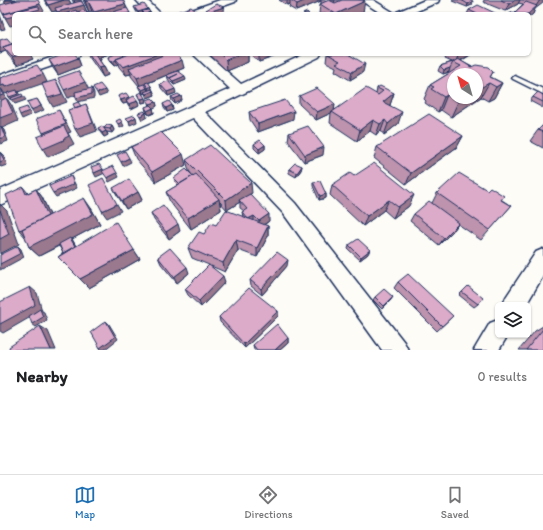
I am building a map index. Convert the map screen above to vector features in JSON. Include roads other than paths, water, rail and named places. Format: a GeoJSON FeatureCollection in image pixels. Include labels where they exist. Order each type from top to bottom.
{"type":"FeatureCollection","features":[{"type":"Feature","properties":{"kind":"street"},"geometry":{"type":"LineString","coordinates":[[0,3],[10,0]]}},
{"type":"Feature","properties":{"kind":"street"},"geometry":{"type":"LineString","coordinates":[[141,0],[153,12]]}},
{"type":"Feature","properties":{"kind":"street"},"geometry":{"type":"LineString","coordinates":[[196,12],[231,0]]}},
{"type":"Feature","properties":{"kind":"street"},"geometry":{"type":"LineString","coordinates":[[365,0],[386,12]]}},
{"type":"Feature","properties":{"kind":"street"},"geometry":{"type":"LineString","coordinates":[[406,12],[434,0]]}},
{"type":"Feature","properties":{"kind":"street"},"geometry":{"type":"LineString","coordinates":[[0,80],[68,56]]}},
{"type":"Feature","properties":{"kind":"street"},"geometry":{"type":"LineString","coordinates":[[201,56],[239,90]]}},
{"type":"Feature","properties":{"kind":"street"},"geometry":{"type":"LineString","coordinates":[[0,198],[195,111],[311,56]]}},
{"type":"Feature","properties":{"kind":"street"},"geometry":{"type":"LineString","coordinates":[[195,111],[289,208],[396,350]]}},
{"type":"Feature","properties":{"kind":"street"},"geometry":{"type":"LineString","coordinates":[[516,302],[543,258]]}},
{"type":"Feature","properties":{"kind":"street"},"geometry":{"type":"LineString","coordinates":[[486,350],[495,336]]}},
{"type":"Feature","properties":{"kind":"lane"},"geometry":{"type":"LineString","coordinates":[[515,78],[543,92]]}}]}
